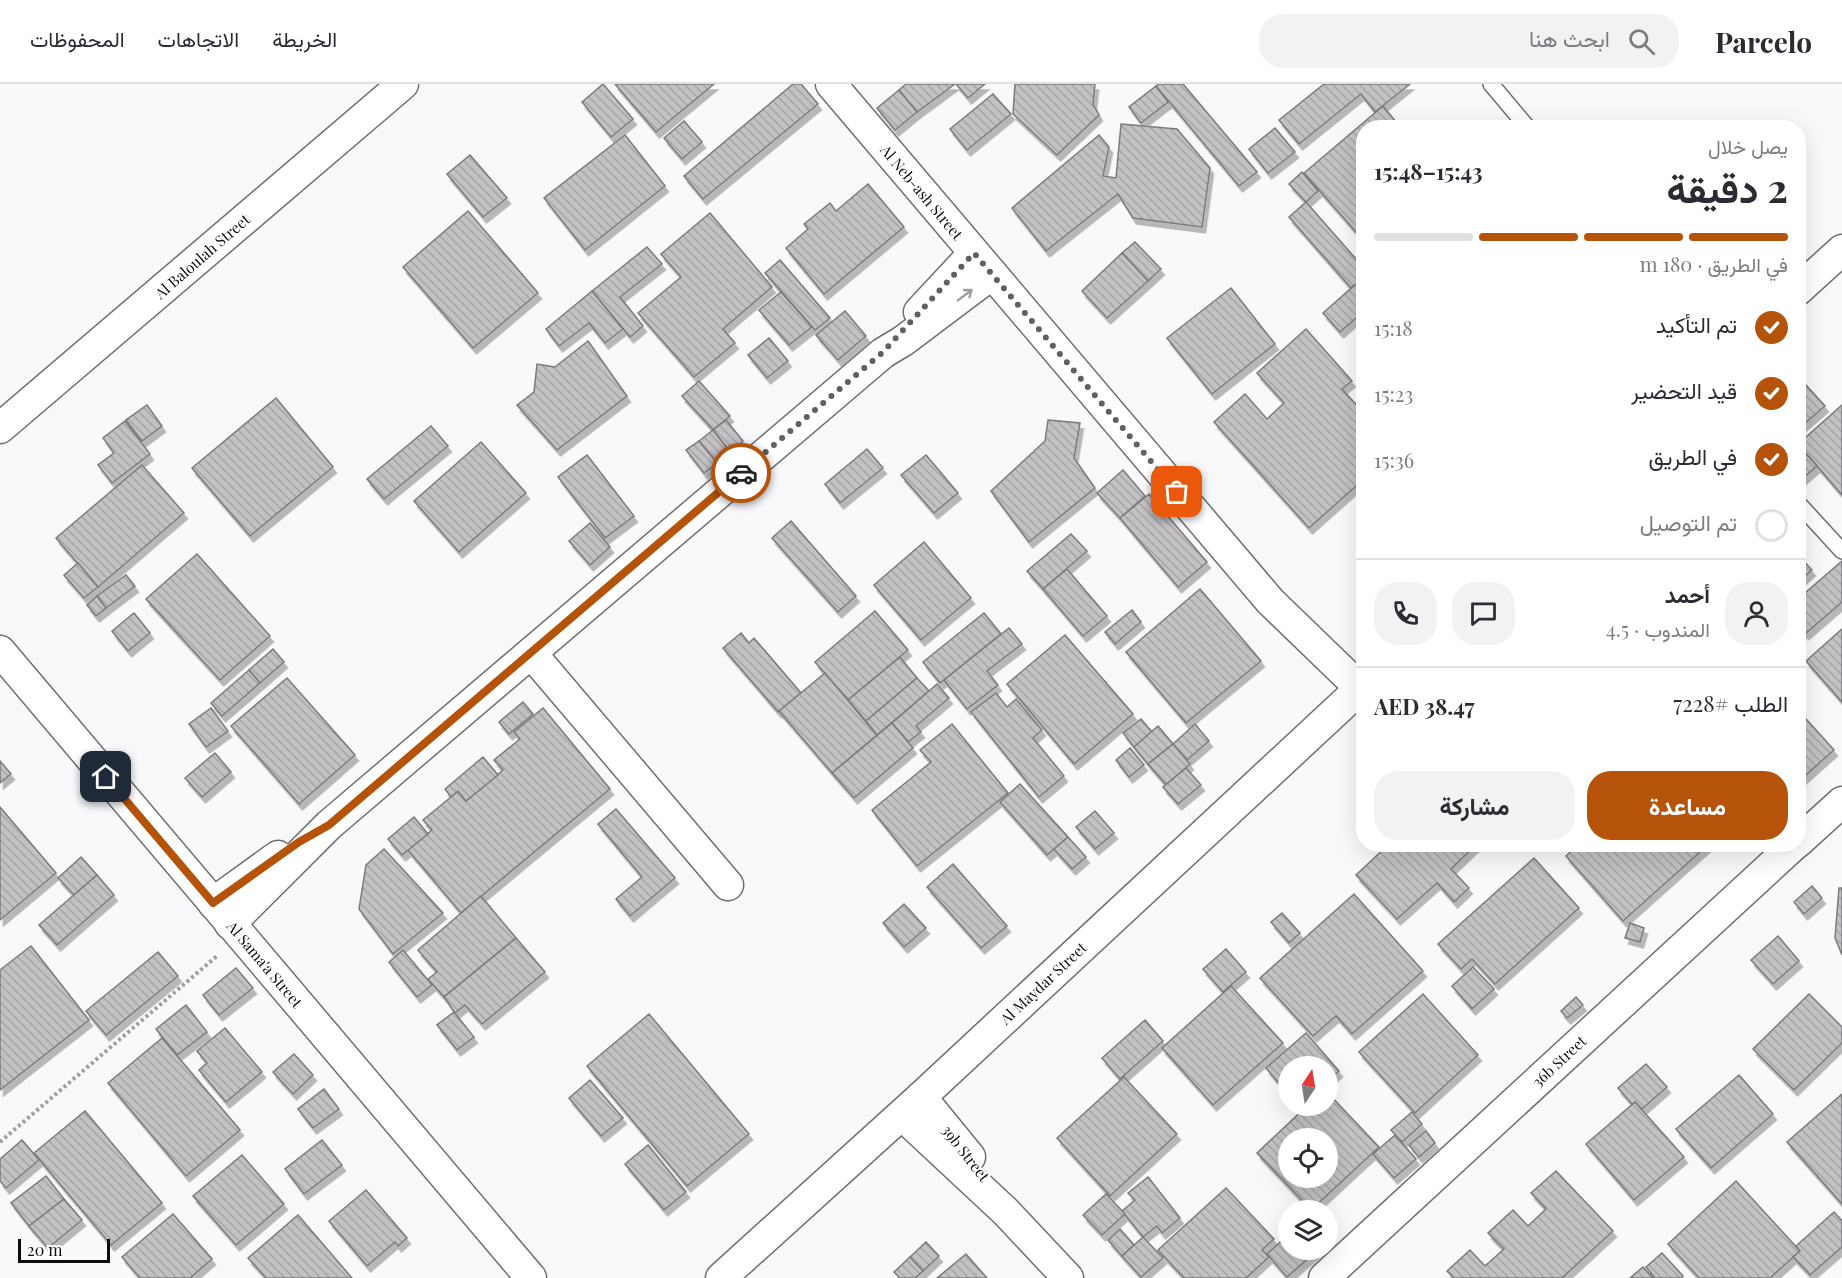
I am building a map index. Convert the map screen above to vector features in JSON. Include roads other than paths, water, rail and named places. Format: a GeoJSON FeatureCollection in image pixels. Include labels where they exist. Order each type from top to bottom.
{"type":"FeatureCollection","features":[{"type":"Feature","properties":{"kind":"street","name":"Al Baloulah Street"},"geometry":{"type":"LineString","coordinates":[[0,428],[403,84]]}},
{"type":"Feature","properties":{"kind":"street","name":"Al Neb-ash Street"},"geometry":{"type":"LineString","coordinates":[[831,84],[1270,601],[1355,692]]}},
{"type":"Feature","properties":{"kind":"street"},"geometry":{"type":"LineString","coordinates":[[1806,283],[1842,250]]}},
{"type":"Feature","properties":{"kind":"street"},"geometry":{"type":"LineString","coordinates":[[228,921],[329,825],[883,352],[913,334],[983,264]]}},
{"type":"Feature","properties":{"kind":"street","name":"Al Sama'a Street"},"geometry":{"type":"LineString","coordinates":[[0,651],[531,1278]]}},
{"type":"Feature","properties":{"kind":"street"},"geometry":{"type":"LineString","coordinates":[[531,653],[728,885]]}},
{"type":"Feature","properties":{"kind":"street","name":"Al Maydar Street"},"geometry":{"type":"LineString","coordinates":[[721,1278],[911,1106],[1355,692]]}},
{"type":"Feature","properties":{"kind":"street","name":"36b Street"},"geometry":{"type":"LineString","coordinates":[[1806,835],[1842,801]]}},
{"type":"Feature","properties":{"kind":"street","name":"36b Street"},"geometry":{"type":"LineString","coordinates":[[1324,1278],[1787,852]]}},
{"type":"Feature","properties":{"kind":"street","name":"39b Street"},"geometry":{"type":"LineString","coordinates":[[911,1106],[989,1182],[1006,1212],[1068,1278]]}},
{"type":"Feature","properties":{"kind":"lane"},"geometry":{"type":"LineString","coordinates":[[1491,84],[1521,120]]}},
{"type":"Feature","properties":{"kind":"lane"},"geometry":{"type":"LineString","coordinates":[[1806,512],[1842,551]]}}]}
